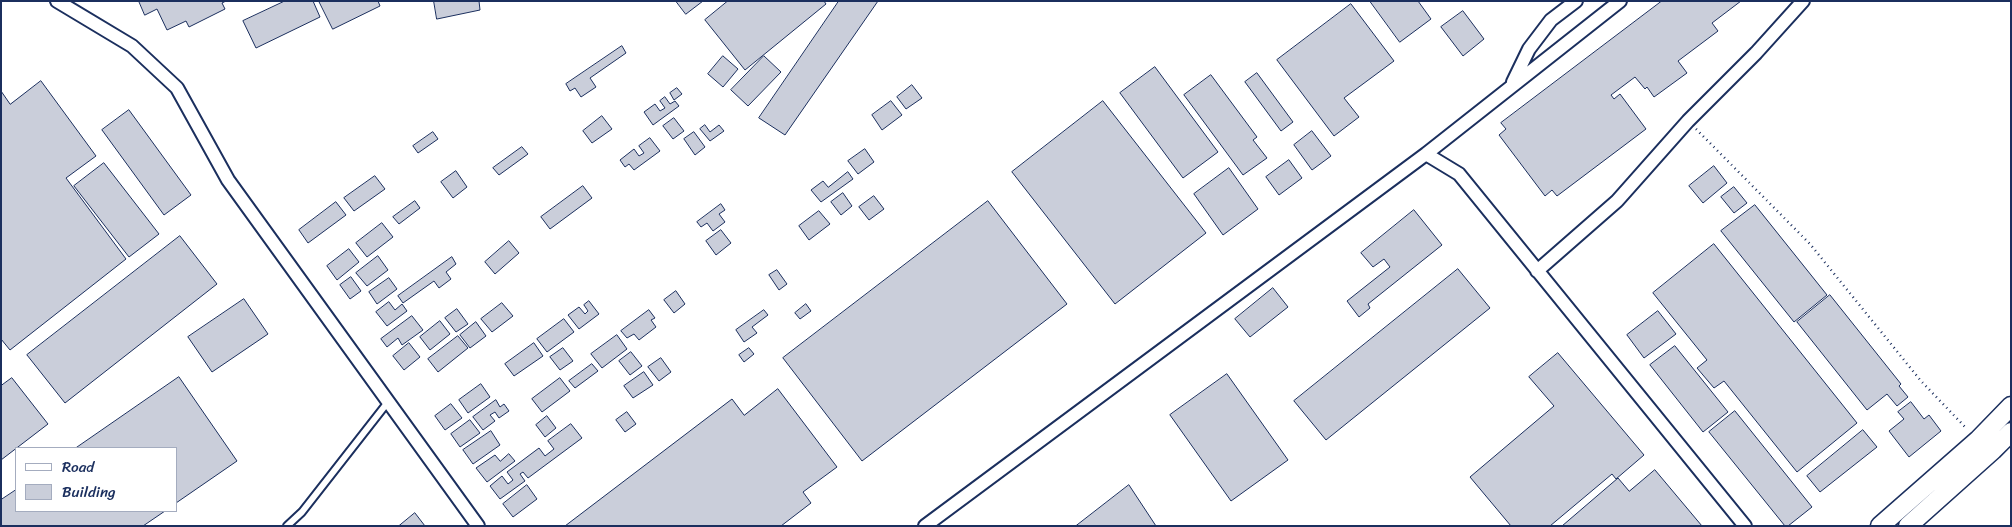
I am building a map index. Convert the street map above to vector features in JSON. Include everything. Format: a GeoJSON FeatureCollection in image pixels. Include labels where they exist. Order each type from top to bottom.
{"type":"FeatureCollection","features":[{"type":"Feature","properties":{"kind":"main road"},"geometry":{"type":"LineString","coordinates":[[1880,526],[1978,440],[2011,406]]}},
{"type":"Feature","properties":{"kind":"main road"},"geometry":{"type":"LineString","coordinates":[[1908,526],[2011,432]]}},
{"type":"Feature","properties":{"kind":"street"},"geometry":{"type":"LineString","coordinates":[[57,1],[132,46],[177,88],[228,180],[478,526]]}},
{"type":"Feature","properties":{"kind":"street"},"geometry":{"type":"LineString","coordinates":[[1510,86],[1529,49],[1551,20],[1576,1]]}},
{"type":"Feature","properties":{"kind":"street"},"geometry":{"type":"LineString","coordinates":[[925,526],[1426,154],[1620,1]]}},
{"type":"Feature","properties":{"kind":"street"},"geometry":{"type":"LineString","coordinates":[[1537,271],[1617,201],[1688,121],[1756,53],[1803,1]]}},
{"type":"Feature","properties":{"kind":"street"},"geometry":{"type":"LineString","coordinates":[[1426,154],[1459,174],[1745,526]]}},
{"type":"Feature","properties":{"kind":"lane"},"geometry":{"type":"LineString","coordinates":[[287,526],[302,512],[388,402]]}},
{"type":"Feature","properties":{"kind":"path"},"geometry":{"type":"LineString","coordinates":[[1688,121],[1810,244],[1921,380],[1978,440]]}},
{"type":"Feature","properties":{"kind":"building"},"geometry":{"type":"Polygon","coordinates":[[[139,1],[226,1],[222,3],[225,9],[189,27],[186,21],[167,30],[157,9],[145,15],[139,1]]]}},
{"type":"Feature","properties":{"kind":"building"},"geometry":{"type":"Polygon","coordinates":[[[285,1],[313,1],[320,17],[256,48],[243,21],[285,1]]]}},
{"type":"Feature","properties":{"kind":"building"},"geometry":{"type":"Polygon","coordinates":[[[319,1],[378,1],[380,6],[333,29],[319,1]]]}},
{"type":"Feature","properties":{"kind":"building"},"geometry":{"type":"Polygon","coordinates":[[[434,1],[479,1],[480,10],[437,19],[434,1]]]}},
{"type":"Feature","properties":{"kind":"building"},"geometry":{"type":"Polygon","coordinates":[[[676,1],[703,1],[686,14],[676,1]]]}},
{"type":"Feature","properties":{"kind":"building"},"geometry":{"type":"Polygon","coordinates":[[[728,1],[824,1],[826,4],[745,70],[705,20],[728,1]]]}},
{"type":"Feature","properties":{"kind":"building"},"geometry":{"type":"Polygon","coordinates":[[[839,1],[878,1],[785,135],[759,118],[839,1]]]}},
{"type":"Feature","properties":{"kind":"building"},"geometry":{"type":"Polygon","coordinates":[[[1370,1],[1418,1],[1431,19],[1400,42],[1370,1]]]}},
{"type":"Feature","properties":{"kind":"building"},"geometry":{"type":"Polygon","coordinates":[[[1662,1],[1741,1],[1712,23],[1718,31],[1678,61],[1687,73],[1654,97],[1647,87],[1645,89],[1635,77],[1611,95],[1614,99],[1620,94],[1646,129],[1557,196],[1552,190],[1545,196],[1499,135],[1506,129],[1501,123],[1662,1]]]}},
{"type":"Feature","properties":{"kind":"building"},"geometry":{"type":"Polygon","coordinates":[[[1351,4],[1394,61],[1344,98],[1359,117],[1334,136],[1277,60],[1351,4]]]}},
{"type":"Feature","properties":{"kind":"building"},"geometry":{"type":"Polygon","coordinates":[[[1463,11],[1484,39],[1463,56],[1441,27],[1463,11]]]}},
{"type":"Feature","properties":{"kind":"building"},"geometry":{"type":"Polygon","coordinates":[[[622,46],[626,53],[590,78],[596,87],[581,97],[575,88],[570,91],[566,84],[622,46]]]}},
{"type":"Feature","properties":{"kind":"building"},"geometry":{"type":"Polygon","coordinates":[[[723,56],[738,69],[723,87],[708,74],[723,56]]]}},
{"type":"Feature","properties":{"kind":"building"},"geometry":{"type":"Polygon","coordinates":[[[764,56],[781,72],[748,106],[731,90],[764,56]]]}},
{"type":"Feature","properties":{"kind":"building"},"geometry":{"type":"Polygon","coordinates":[[[1155,67],[1218,152],[1183,178],[1120,93],[1155,67]]]}},
{"type":"Feature","properties":{"kind":"building"},"geometry":{"type":"Polygon","coordinates":[[[1257,73],[1293,122],[1281,131],[1245,82],[1257,73]]]}},
{"type":"Feature","properties":{"kind":"building"},"geometry":{"type":"Polygon","coordinates":[[[1211,75],[1257,137],[1253,140],[1267,158],[1243,175],[1184,95],[1211,75]]]}},
{"type":"Feature","properties":{"kind":"building"},"geometry":{"type":"Polygon","coordinates":[[[41,81],[96,156],[66,178],[126,259],[10,350],[1,339],[1,91],[10,104],[41,81]]]}},
{"type":"Feature","properties":{"kind":"building"},"geometry":{"type":"Polygon","coordinates":[[[912,85],[922,98],[906,109],[897,97],[912,85]]]}},
{"type":"Feature","properties":{"kind":"building"},"geometry":{"type":"Polygon","coordinates":[[[677,88],[682,94],[674,100],[670,93],[677,88]]]}},
{"type":"Feature","properties":{"kind":"building"},"geometry":{"type":"Polygon","coordinates":[[[665,97],[670,104],[675,101],[679,106],[653,125],[644,112],[655,104],[660,111],[665,108],[660,101],[665,97]]]}},
{"type":"Feature","properties":{"kind":"building"},"geometry":{"type":"Polygon","coordinates":[[[891,101],[902,115],[882,130],[872,115],[891,101]]]}},
{"type":"Feature","properties":{"kind":"building"},"geometry":{"type":"Polygon","coordinates":[[[1103,101],[1206,233],[1115,304],[1012,172],[1103,101]]]}},
{"type":"Feature","properties":{"kind":"building"},"geometry":{"type":"Polygon","coordinates":[[[129,110],[191,195],[164,215],[102,130],[129,110]]]}},
{"type":"Feature","properties":{"kind":"building"},"geometry":{"type":"Polygon","coordinates":[[[602,116],[612,129],[592,143],[583,131],[602,116]]]}},
{"type":"Feature","properties":{"kind":"building"},"geometry":{"type":"Polygon","coordinates":[[[674,118],[684,131],[673,139],[663,126],[674,118]]]}},
{"type":"Feature","properties":{"kind":"building"},"geometry":{"type":"Polygon","coordinates":[[[705,125],[710,132],[719,125],[724,131],[710,141],[700,129],[705,125]]]}},
{"type":"Feature","properties":{"kind":"building"},"geometry":{"type":"Polygon","coordinates":[[[1312,131],[1331,156],[1312,170],[1294,145],[1312,131]]]}},
{"type":"Feature","properties":{"kind":"building"},"geometry":{"type":"Polygon","coordinates":[[[433,132],[438,139],[418,153],[413,146],[433,132]]]}},
{"type":"Feature","properties":{"kind":"building"},"geometry":{"type":"Polygon","coordinates":[[[694,132],[705,147],[695,155],[684,139],[694,132]]]}},
{"type":"Feature","properties":{"kind":"building"},"geometry":{"type":"Polygon","coordinates":[[[650,138],[660,151],[634,170],[629,164],[625,167],[620,160],[634,149],[639,156],[644,153],[639,146],[650,138]]]}},
{"type":"Feature","properties":{"kind":"building"},"geometry":{"type":"Polygon","coordinates":[[[522,147],[528,154],[499,175],[493,168],[522,147]]]}},
{"type":"Feature","properties":{"kind":"building"},"geometry":{"type":"Polygon","coordinates":[[[865,149],[874,162],[858,174],[848,161],[865,149]]]}},
{"type":"Feature","properties":{"kind":"building"},"geometry":{"type":"Polygon","coordinates":[[[1289,160],[1302,178],[1279,195],[1266,177],[1289,160]]]}},
{"type":"Feature","properties":{"kind":"building"},"geometry":{"type":"Polygon","coordinates":[[[104,163],[159,234],[129,257],[74,186],[104,163]]]}},
{"type":"Feature","properties":{"kind":"building"},"geometry":{"type":"Polygon","coordinates":[[[1714,166],[1727,183],[1703,203],[1689,186],[1714,166]]]}},
{"type":"Feature","properties":{"kind":"building"},"geometry":{"type":"Polygon","coordinates":[[[1229,168],[1258,209],[1223,235],[1194,194],[1229,168]]]}},
{"type":"Feature","properties":{"kind":"building"},"geometry":{"type":"Polygon","coordinates":[[[456,171],[467,187],[453,198],[441,182],[456,171]]]}},
{"type":"Feature","properties":{"kind":"building"},"geometry":{"type":"Polygon","coordinates":[[[848,172],[853,179],[821,202],[811,190],[823,181],[828,187],[848,172]]]}},
{"type":"Feature","properties":{"kind":"building"},"geometry":{"type":"Polygon","coordinates":[[[375,176],[385,189],[354,211],[344,198],[375,176]]]}},
{"type":"Feature","properties":{"kind":"building"},"geometry":{"type":"Polygon","coordinates":[[[583,186],[592,198],[550,229],[541,217],[583,186]]]}},
{"type":"Feature","properties":{"kind":"building"},"geometry":{"type":"Polygon","coordinates":[[[1734,187],[1747,203],[1734,213],[1721,197],[1734,187]]]}},
{"type":"Feature","properties":{"kind":"building"},"geometry":{"type":"Polygon","coordinates":[[[843,193],[852,206],[841,215],[831,202],[843,193]]]}},
{"type":"Feature","properties":{"kind":"building"},"geometry":{"type":"Polygon","coordinates":[[[874,196],[884,209],[869,220],[859,207],[874,196]]]}},
{"type":"Feature","properties":{"kind":"building"},"geometry":{"type":"Polygon","coordinates":[[[415,201],[420,208],[399,224],[393,217],[415,201]]]}},
{"type":"Feature","properties":{"kind":"building"},"geometry":{"type":"Polygon","coordinates":[[[988,201],[1067,304],[862,461],[783,358],[988,201]]]}},
{"type":"Feature","properties":{"kind":"building"},"geometry":{"type":"Polygon","coordinates":[[[336,202],[346,215],[308,243],[299,230],[336,202]]]}},
{"type":"Feature","properties":{"kind":"building"},"geometry":{"type":"Polygon","coordinates":[[[721,204],[725,210],[719,214],[725,222],[713,231],[707,223],[701,227],[697,222],[721,204]]]}},
{"type":"Feature","properties":{"kind":"building"},"geometry":{"type":"Polygon","coordinates":[[[1755,205],[1827,295],[1794,322],[1721,231],[1755,205]]]}},
{"type":"Feature","properties":{"kind":"building"},"geometry":{"type":"Polygon","coordinates":[[[1414,210],[1442,245],[1368,304],[1370,308],[1359,317],[1347,301],[1390,267],[1384,259],[1373,267],[1361,253],[1414,210]]]}},
{"type":"Feature","properties":{"kind":"building"},"geometry":{"type":"Polygon","coordinates":[[[819,211],[830,224],[809,240],[799,226],[819,211]]]}},
{"type":"Feature","properties":{"kind":"building"},"geometry":{"type":"Polygon","coordinates":[[[382,223],[393,237],[367,257],[356,243],[382,223]]]}},
{"type":"Feature","properties":{"kind":"building"},"geometry":{"type":"Polygon","coordinates":[[[721,230],[731,243],[716,255],[706,241],[721,230]]]}},
{"type":"Feature","properties":{"kind":"building"},"geometry":{"type":"Polygon","coordinates":[[[180,236],[217,284],[65,403],[27,355],[180,236]]]}},
{"type":"Feature","properties":{"kind":"building"},"geometry":{"type":"Polygon","coordinates":[[[509,241],[519,253],[495,274],[485,262],[509,241]]]}},
{"type":"Feature","properties":{"kind":"building"},"geometry":{"type":"Polygon","coordinates":[[[1714,244],[1857,423],[1797,472],[1724,381],[1714,388],[1697,368],[1707,360],[1653,293],[1714,244]]]}},
{"type":"Feature","properties":{"kind":"building"},"geometry":{"type":"Polygon","coordinates":[[[349,249],[359,262],[337,280],[327,266],[349,249]]]}},
{"type":"Feature","properties":{"kind":"building"},"geometry":{"type":"Polygon","coordinates":[[[378,256],[388,270],[367,286],[356,273],[378,256]]]}},
{"type":"Feature","properties":{"kind":"building"},"geometry":{"type":"Polygon","coordinates":[[[452,257],[456,264],[446,272],[451,279],[439,288],[434,281],[403,303],[398,296],[452,257]]]}},
{"type":"Feature","properties":{"kind":"building"},"geometry":{"type":"Polygon","coordinates":[[[1458,269],[1490,308],[1326,440],[1294,401],[1458,269]]]}},
{"type":"Feature","properties":{"kind":"building"},"geometry":{"type":"Polygon","coordinates":[[[777,270],[787,284],[779,290],[769,275],[777,270]]]}},
{"type":"Feature","properties":{"kind":"building"},"geometry":{"type":"Polygon","coordinates":[[[351,277],[361,291],[350,299],[340,285],[351,277]]]}},
{"type":"Feature","properties":{"kind":"building"},"geometry":{"type":"Polygon","coordinates":[[[389,278],[397,289],[377,304],[369,292],[389,278]]]}},
{"type":"Feature","properties":{"kind":"building"},"geometry":{"type":"Polygon","coordinates":[[[1273,288],[1288,307],[1250,337],[1235,319],[1273,288]]]}},
{"type":"Feature","properties":{"kind":"building"},"geometry":{"type":"Polygon","coordinates":[[[676,291],[685,304],[674,313],[664,300],[676,291]]]}},
{"type":"Feature","properties":{"kind":"building"},"geometry":{"type":"Polygon","coordinates":[[[1830,295],[1901,384],[1899,386],[1908,397],[1897,406],[1887,394],[1867,410],[1797,322],[1830,295]]]}},
{"type":"Feature","properties":{"kind":"building"},"geometry":{"type":"Polygon","coordinates":[[[244,299],[268,334],[212,372],[188,337],[244,299]]]}},
{"type":"Feature","properties":{"kind":"building"},"geometry":{"type":"Polygon","coordinates":[[[589,301],[599,314],[579,329],[568,315],[579,307],[585,314],[588,311],[584,305],[589,301]]]}},
{"type":"Feature","properties":{"kind":"building"},"geometry":{"type":"Polygon","coordinates":[[[389,302],[395,310],[402,304],[407,311],[387,326],[376,312],[389,302]]]}},
{"type":"Feature","properties":{"kind":"building"},"geometry":{"type":"Polygon","coordinates":[[[502,303],[513,316],[492,332],[481,319],[502,303]]]}},
{"type":"Feature","properties":{"kind":"building"},"geometry":{"type":"Polygon","coordinates":[[[806,304],[811,311],[800,319],[795,313],[806,304]]]}},
{"type":"Feature","properties":{"kind":"building"},"geometry":{"type":"Polygon","coordinates":[[[457,309],[468,324],[456,332],[445,318],[457,309]]]}},
{"type":"Feature","properties":{"kind":"building"},"geometry":{"type":"Polygon","coordinates":[[[649,310],[655,318],[651,320],[656,327],[639,340],[634,334],[627,338],[621,331],[649,310]]]}},
{"type":"Feature","properties":{"kind":"building"},"geometry":{"type":"Polygon","coordinates":[[[764,310],[768,315],[752,327],[757,333],[744,342],[736,330],[764,310]]]}},
{"type":"Feature","properties":{"kind":"building"},"geometry":{"type":"Polygon","coordinates":[[[1658,311],[1676,334],[1644,358],[1627,335],[1658,311]]]}},
{"type":"Feature","properties":{"kind":"building"},"geometry":{"type":"Polygon","coordinates":[[[412,316],[423,330],[402,345],[398,338],[387,347],[381,339],[412,316]]]}},
{"type":"Feature","properties":{"kind":"building"},"geometry":{"type":"Polygon","coordinates":[[[564,319],[574,332],[547,352],[537,339],[564,319]]]}},
{"type":"Feature","properties":{"kind":"building"},"geometry":{"type":"Polygon","coordinates":[[[440,321],[450,334],[430,350],[420,337],[440,321]]]}},
{"type":"Feature","properties":{"kind":"building"},"geometry":{"type":"Polygon","coordinates":[[[476,322],[486,336],[470,348],[460,335],[476,322]]]}},
{"type":"Feature","properties":{"kind":"building"},"geometry":{"type":"Polygon","coordinates":[[[617,335],[627,349],[602,368],[591,354],[617,335]]]}},
{"type":"Feature","properties":{"kind":"building"},"geometry":{"type":"Polygon","coordinates":[[[458,336],[468,348],[438,372],[428,359],[458,336]]]}},
{"type":"Feature","properties":{"kind":"building"},"geometry":{"type":"Polygon","coordinates":[[[409,343],[420,357],[404,370],[393,356],[409,343]]]}},
{"type":"Feature","properties":{"kind":"building"},"geometry":{"type":"Polygon","coordinates":[[[534,343],[543,356],[514,376],[505,364],[534,343]]]}},
{"type":"Feature","properties":{"kind":"building"},"geometry":{"type":"Polygon","coordinates":[[[1675,346],[1728,412],[1703,432],[1650,365],[1675,346]]]}},
{"type":"Feature","properties":{"kind":"building"},"geometry":{"type":"Polygon","coordinates":[[[563,348],[573,361],[560,370],[550,357],[563,348]]]}},
{"type":"Feature","properties":{"kind":"building"},"geometry":{"type":"Polygon","coordinates":[[[749,348],[754,354],[744,362],[739,355],[749,348]]]}},
{"type":"Feature","properties":{"kind":"building"},"geometry":{"type":"Polygon","coordinates":[[[631,352],[642,366],[630,375],[619,361],[631,352]]]}},
{"type":"Feature","properties":{"kind":"building"},"geometry":{"type":"Polygon","coordinates":[[[1558,353],[1644,455],[1616,479],[1612,474],[1550,526],[1511,526],[1470,477],[1554,406],[1529,377],[1558,353]]]}},
{"type":"Feature","properties":{"kind":"building"},"geometry":{"type":"Polygon","coordinates":[[[661,358],[671,372],[659,381],[648,367],[661,358]]]}},
{"type":"Feature","properties":{"kind":"building"},"geometry":{"type":"Polygon","coordinates":[[[592,364],[598,371],[575,388],[569,381],[592,364]]]}},
{"type":"Feature","properties":{"kind":"building"},"geometry":{"type":"Polygon","coordinates":[[[644,372],[653,385],[633,398],[624,386],[644,372]]]}},
{"type":"Feature","properties":{"kind":"building"},"geometry":{"type":"Polygon","coordinates":[[[1227,374],[1288,460],[1231,501],[1170,415],[1227,374]]]}},
{"type":"Feature","properties":{"kind":"building"},"geometry":{"type":"Polygon","coordinates":[[[179,377],[237,461],[178,502],[178,447],[77,447],[179,377]]]}},
{"type":"Feature","properties":{"kind":"building"},"geometry":{"type":"Polygon","coordinates":[[[12,378],[48,424],[18,447],[15,447],[15,449],[1,460],[1,386],[12,378]]]}},
{"type":"Feature","properties":{"kind":"building"},"geometry":{"type":"Polygon","coordinates":[[[560,378],[570,391],[542,412],[532,399],[560,378]]]}},
{"type":"Feature","properties":{"kind":"building"},"geometry":{"type":"Polygon","coordinates":[[[481,384],[490,397],[468,413],[459,400],[481,384]]]}},
{"type":"Feature","properties":{"kind":"building"},"geometry":{"type":"Polygon","coordinates":[[[778,389],[837,467],[803,492],[811,503],[781,526],[565,526],[732,399],[744,415],[778,389]]]}},
{"type":"Feature","properties":{"kind":"building"},"geometry":{"type":"Polygon","coordinates":[[[496,400],[500,407],[504,404],[509,411],[499,418],[495,412],[490,415],[495,421],[483,430],[473,417],[496,400]]]}},
{"type":"Feature","properties":{"kind":"building"},"geometry":{"type":"Polygon","coordinates":[[[1911,402],[1924,419],[1929,415],[1941,431],[1909,457],[1889,431],[1904,419],[1898,412],[1911,402]]]}},
{"type":"Feature","properties":{"kind":"building"},"geometry":{"type":"Polygon","coordinates":[[[451,404],[462,418],[445,430],[435,416],[451,404]]]}},
{"type":"Feature","properties":{"kind":"building"},"geometry":{"type":"Polygon","coordinates":[[[1735,411],[1812,507],[1788,526],[1785,526],[1709,432],[1735,411]]]}},
{"type":"Feature","properties":{"kind":"building"},"geometry":{"type":"Polygon","coordinates":[[[627,412],[636,424],[625,432],[616,420],[627,412]]]}},
{"type":"Feature","properties":{"kind":"building"},"geometry":{"type":"Polygon","coordinates":[[[547,416],[556,428],[545,437],[536,425],[547,416]]]}},
{"type":"Feature","properties":{"kind":"building"},"geometry":{"type":"Polygon","coordinates":[[[470,420],[480,433],[460,447],[451,434],[470,420]]]}},
{"type":"Feature","properties":{"kind":"building"},"geometry":{"type":"Polygon","coordinates":[[[571,424],[582,438],[528,478],[523,472],[520,474],[525,481],[500,499],[490,486],[502,476],[508,484],[513,480],[507,472],[539,448],[545,456],[554,449],[548,441],[571,424]]]}},
{"type":"Feature","properties":{"kind":"building"},"geometry":{"type":"Polygon","coordinates":[[[1863,430],[1877,447],[1820,492],[1807,476],[1863,430]]]}},
{"type":"Feature","properties":{"kind":"building"},"geometry":{"type":"Polygon","coordinates":[[[491,431],[500,445],[473,464],[463,450],[491,431]]]}},
{"type":"Feature","properties":{"kind":"building"},"geometry":{"type":"Polygon","coordinates":[[[509,454],[515,461],[487,482],[476,468],[495,455],[500,461],[509,454]]]}},
{"type":"Feature","properties":{"kind":"building"},"geometry":{"type":"Polygon","coordinates":[[[1655,470],[1702,526],[1562,526],[1618,478],[1629,491],[1655,470]]]}},
{"type":"Feature","properties":{"kind":"building"},"geometry":{"type":"Polygon","coordinates":[[[527,485],[537,499],[513,517],[503,504],[527,485]]]}},
{"type":"Feature","properties":{"kind":"building"},"geometry":{"type":"Polygon","coordinates":[[[1129,485],[1156,526],[1076,526],[1129,485]]]}},
{"type":"Feature","properties":{"kind":"building"},"geometry":{"type":"Polygon","coordinates":[[[15,491],[15,512],[164,512],[143,526],[1,526],[1,500],[15,491]]]}},
{"type":"Feature","properties":{"kind":"building"},"geometry":{"type":"Polygon","coordinates":[[[415,513],[425,526],[399,526],[415,513]]]}}]}
